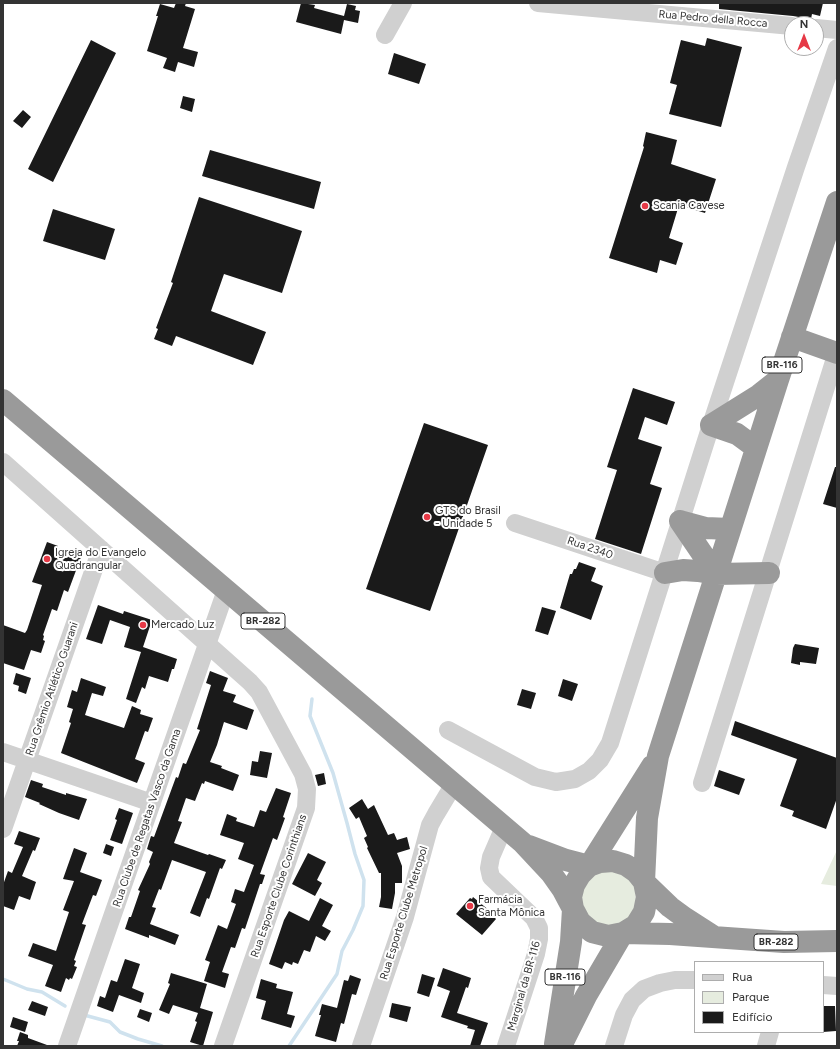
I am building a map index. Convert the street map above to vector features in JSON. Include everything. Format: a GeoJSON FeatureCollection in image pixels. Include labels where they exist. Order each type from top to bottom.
{"type":"FeatureCollection","features":[{"type":"Feature","properties":{"kind":"highway","name":"BR-116"},"geometry":{"type":"LineString","coordinates":[[561,1046],[623,933],[636,925],[644,912],[647,897],[644,882],[647,818],[658,756],[756,448],[837,202]]}},
{"type":"Feature","properties":{"kind":"highway"},"geometry":{"type":"LineString","coordinates":[[792,337],[837,353]]}},
{"type":"Feature","properties":{"kind":"highway"},"geometry":{"type":"LineString","coordinates":[[711,425],[759,395],[778,380]]}},
{"type":"Feature","properties":{"kind":"highway","name":"BR-282"},"geometry":{"type":"LineString","coordinates":[[3,400],[523,843],[538,857],[551,873],[580,922],[592,932],[608,936],[623,933],[670,934],[784,942],[837,941]]}},
{"type":"Feature","properties":{"kind":"highway"},"geometry":{"type":"LineString","coordinates":[[711,425],[737,434],[756,448]]}},
{"type":"Feature","properties":{"kind":"highway"},"geometry":{"type":"LineString","coordinates":[[680,521],[716,574]]}},
{"type":"Feature","properties":{"kind":"highway"},"geometry":{"type":"LineString","coordinates":[[680,521],[706,528],[730,529]]}},
{"type":"Feature","properties":{"kind":"highway"},"geometry":{"type":"LineString","coordinates":[[664,573],[683,570],[716,574],[769,573]]}},
{"type":"Feature","properties":{"kind":"highway","name":"BR-116"},"geometry":{"type":"LineString","coordinates":[[555,1046],[571,942],[573,908],[571,897],[574,885],[580,875],[589,866],[658,756]]}},
{"type":"Feature","properties":{"kind":"highway","name":"BR-282"},"geometry":{"type":"LineString","coordinates":[[523,843],[544,852],[589,866],[600,862],[613,861],[626,864],[636,872],[661,899],[685,918],[716,938]]}},
{"type":"Feature","properties":{"kind":"street"},"geometry":{"type":"LineString","coordinates":[[385,36],[403,3]]}},
{"type":"Feature","properties":{"kind":"street","name":"Rua Pedro della Rocca"},"geometry":{"type":"LineString","coordinates":[[538,3],[784,25]]}},
{"type":"Feature","properties":{"kind":"street"},"geometry":{"type":"LineString","coordinates":[[824,29],[837,30]]}},
{"type":"Feature","properties":{"kind":"street"},"geometry":{"type":"LineString","coordinates":[[448,730],[535,777],[556,782],[574,779],[589,771],[600,760],[610,743],[711,425],[837,48]]}},
{"type":"Feature","properties":{"kind":"street"},"geometry":{"type":"LineString","coordinates":[[702,783],[837,353]]}},
{"type":"Feature","properties":{"kind":"street","name":"Rua Esporte Clube Corinthians"},"geometry":{"type":"LineString","coordinates":[[3,462],[250,682],[259,692],[303,774],[307,789],[306,808],[223,1046]]}},
{"type":"Feature","properties":{"kind":"street","name":"Rua 2340"},"geometry":{"type":"LineString","coordinates":[[515,523],[664,573]]}},
{"type":"Feature","properties":{"kind":"street","name":"Rua Grêmio Atlético Guarani"},"geometry":{"type":"LineString","coordinates":[[3,829],[101,549]]}},
{"type":"Feature","properties":{"kind":"street","name":"Rua Clube de Regatas Vasco da Gama"},"geometry":{"type":"LineString","coordinates":[[67,1046],[226,590]]}},
{"type":"Feature","properties":{"kind":"street"},"geometry":{"type":"LineString","coordinates":[[3,752],[152,803]]}},
{"type":"Feature","properties":{"kind":"street","name":"Rua Esporte Clube Metropol"},"geometry":{"type":"LineString","coordinates":[[361,1046],[405,917],[430,825],[454,784]]}},
{"type":"Feature","properties":{"kind":"street","name":"Marginal da BR-116"},"geometry":{"type":"LineString","coordinates":[[504,827],[491,857],[489,868],[491,877],[534,918],[539,928],[539,939],[536,954],[506,1046]]}},
{"type":"Feature","properties":{"kind":"street"},"geometry":{"type":"LineString","coordinates":[[614,1046],[632,1000],[644,989],[674,980],[694,980]]}},
{"type":"Feature","properties":{"kind":"street"},"geometry":{"type":"LineString","coordinates":[[824,985],[837,986]]}},
{"type":"Feature","properties":{"kind":"street"},"geometry":{"type":"LineString","coordinates":[[766,1046],[770,1033]]}},
{"type":"Feature","properties":{"kind":"green space"},"geometry":{"type":"Polygon","coordinates":[[[837,850],[837,886],[821,884],[837,850]]]}},
{"type":"Feature","properties":{"kind":"green space"},"geometry":{"type":"Polygon","coordinates":[[[610,868],[634,881],[637,908],[623,923],[603,926],[590,919],[583,908],[581,894],[590,876],[610,868]]]}},
{"type":"Feature","properties":{"kind":"building"},"geometry":{"type":"Polygon","coordinates":[[[176,3],[186,3],[185,6],[195,9],[183,48],[198,52],[194,67],[178,62],[175,72],[163,68],[167,58],[147,51],[158,16],[156,16],[160,4],[174,8],[176,3]]]}},
{"type":"Feature","properties":{"kind":"building"},"geometry":{"type":"Polygon","coordinates":[[[301,3],[315,5],[314,8],[344,16],[347,4],[356,6],[355,10],[360,11],[358,23],[344,20],[341,34],[296,22],[301,3]]]}},
{"type":"Feature","properties":{"kind":"building"},"geometry":{"type":"Polygon","coordinates":[[[719,3],[823,3],[820,16],[812,14],[812,16],[793,16],[719,9],[719,3]]]}},
{"type":"Feature","properties":{"kind":"building"},"geometry":{"type":"Polygon","coordinates":[[[707,38],[742,47],[721,127],[669,114],[677,85],[670,83],[681,40],[705,46],[707,38]]]}},
{"type":"Feature","properties":{"kind":"building"},"geometry":{"type":"Polygon","coordinates":[[[91,40],[116,53],[53,182],[28,169],[91,40]]]}},
{"type":"Feature","properties":{"kind":"building"},"geometry":{"type":"Polygon","coordinates":[[[394,53],[426,64],[419,84],[388,74],[394,53]]]}},
{"type":"Feature","properties":{"kind":"building"},"geometry":{"type":"Polygon","coordinates":[[[183,96],[195,99],[192,112],[180,108],[183,96]]]}},
{"type":"Feature","properties":{"kind":"building"},"geometry":{"type":"Polygon","coordinates":[[[23,110],[31,117],[22,128],[13,121],[23,110]]]}},
{"type":"Feature","properties":{"kind":"building"},"geometry":{"type":"Polygon","coordinates":[[[646,132],[677,140],[671,164],[716,179],[705,213],[679,205],[669,238],[683,243],[676,265],[660,260],[657,273],[609,258],[644,147],[646,132]]]}},
{"type":"Feature","properties":{"kind":"building"},"geometry":{"type":"Polygon","coordinates":[[[210,150],[321,182],[314,209],[202,176],[210,150]]]}},
{"type":"Feature","properties":{"kind":"building"},"geometry":{"type":"Polygon","coordinates":[[[199,197],[302,231],[282,293],[224,274],[211,311],[266,332],[253,365],[176,336],[172,346],[154,339],[158,329],[156,328],[173,283],[171,282],[199,197]]]}},
{"type":"Feature","properties":{"kind":"building"},"geometry":{"type":"Polygon","coordinates":[[[53,209],[115,229],[105,260],[43,241],[53,209]]]}},
{"type":"Feature","properties":{"kind":"building"},"geometry":{"type":"Polygon","coordinates":[[[633,388],[675,402],[667,425],[645,417],[638,439],[662,447],[650,484],[662,488],[641,554],[595,539],[617,470],[607,467],[633,388]]]}},
{"type":"Feature","properties":{"kind":"building","name":"GTS do Brasil - Unidade 5"},"geometry":{"type":"Polygon","coordinates":[[[424,423],[488,445],[430,611],[366,589],[424,423]]]}},
{"type":"Feature","properties":{"kind":"building"},"geometry":{"type":"Polygon","coordinates":[[[835,467],[837,467],[837,508],[823,504],[835,467]]]}},
{"type":"Feature","properties":{"kind":"building"},"geometry":{"type":"Polygon","coordinates":[[[47,542],[58,546],[57,548],[81,557],[68,592],[64,590],[57,611],[52,609],[43,635],[43,640],[45,641],[41,653],[31,650],[24,670],[3,663],[3,625],[25,633],[27,630],[42,585],[32,582],[47,542]]]}},
{"type":"Feature","properties":{"kind":"building"},"geometry":{"type":"Polygon","coordinates":[[[579,562],[596,568],[591,581],[603,586],[591,620],[560,608],[570,574],[572,574],[574,569],[576,569],[579,562]]]}},
{"type":"Feature","properties":{"kind":"building"},"geometry":{"type":"Polygon","coordinates":[[[98,605],[123,614],[124,611],[152,620],[143,647],[177,659],[168,682],[149,676],[145,689],[142,687],[136,703],[126,699],[141,652],[124,647],[130,627],[110,620],[102,644],[86,639],[98,605]]]}},
{"type":"Feature","properties":{"kind":"building"},"geometry":{"type":"Polygon","coordinates":[[[542,607],[556,611],[548,635],[535,631],[542,607]]]}},
{"type":"Feature","properties":{"kind":"building"},"geometry":{"type":"Polygon","coordinates":[[[795,644],[819,648],[816,664],[800,662],[800,665],[791,663],[795,644]]]}},
{"type":"Feature","properties":{"kind":"building"},"geometry":{"type":"Polygon","coordinates":[[[210,671],[228,678],[223,691],[236,695],[233,702],[254,710],[247,730],[224,722],[210,762],[222,766],[221,768],[239,775],[233,791],[205,781],[204,784],[202,783],[195,801],[186,798],[178,821],[182,822],[174,843],[226,860],[222,869],[220,868],[209,899],[207,898],[200,917],[190,913],[206,872],[172,860],[161,890],[159,889],[152,907],[156,908],[150,924],[179,935],[175,945],[149,935],[149,938],[125,929],[140,891],[138,890],[150,864],[149,862],[153,852],[147,849],[151,836],[154,837],[176,777],[178,778],[183,763],[186,764],[200,730],[197,729],[211,685],[206,683],[210,671]]]}},
{"type":"Feature","properties":{"kind":"building"},"geometry":{"type":"Polygon","coordinates":[[[16,673],[31,678],[26,694],[18,691],[19,686],[13,684],[16,673]]]}},
{"type":"Feature","properties":{"kind":"building"},"geometry":{"type":"Polygon","coordinates":[[[81,678],[106,687],[103,696],[92,693],[85,715],[124,728],[132,706],[141,710],[140,714],[153,718],[148,732],[145,731],[135,759],[145,763],[137,783],[61,753],[71,723],[69,722],[73,709],[67,707],[72,690],[77,692],[81,678]]]}},
{"type":"Feature","properties":{"kind":"building"},"geometry":{"type":"Polygon","coordinates":[[[563,679],[578,684],[572,701],[558,696],[563,679]]]}},
{"type":"Feature","properties":{"kind":"building"},"geometry":{"type":"Polygon","coordinates":[[[522,689],[536,693],[531,709],[517,705],[522,689]]]}},
{"type":"Feature","properties":{"kind":"building"},"geometry":{"type":"Polygon","coordinates":[[[735,721],[837,758],[837,798],[826,829],[792,816],[794,811],[780,806],[797,759],[731,735],[735,721]]]}},
{"type":"Feature","properties":{"kind":"building"},"geometry":{"type":"Polygon","coordinates":[[[260,751],[272,753],[267,778],[250,775],[252,761],[258,762],[260,751]]]}},
{"type":"Feature","properties":{"kind":"building"},"geometry":{"type":"Polygon","coordinates":[[[719,770],[745,779],[739,795],[714,786],[719,770]]]}},
{"type":"Feature","properties":{"kind":"building"},"geometry":{"type":"Polygon","coordinates":[[[324,773],[326,784],[318,786],[315,775],[324,773]]]}},
{"type":"Feature","properties":{"kind":"building"},"geometry":{"type":"Polygon","coordinates":[[[31,780],[43,784],[42,787],[66,795],[66,793],[87,799],[79,820],[59,813],[25,797],[31,780]]]}},
{"type":"Feature","properties":{"kind":"building"},"geometry":{"type":"Polygon","coordinates":[[[276,788],[291,793],[283,817],[285,818],[277,840],[273,838],[260,874],[265,875],[262,884],[260,884],[245,929],[242,928],[235,948],[231,947],[222,972],[229,974],[225,988],[204,981],[210,962],[205,960],[218,925],[227,929],[236,904],[231,902],[235,889],[244,892],[254,865],[238,859],[244,843],[220,835],[227,814],[237,818],[236,821],[254,827],[260,810],[266,812],[276,788]]]}},
{"type":"Feature","properties":{"kind":"building"},"geometry":{"type":"Polygon","coordinates":[[[362,799],[368,809],[374,805],[388,835],[394,833],[397,840],[407,837],[410,849],[397,853],[402,866],[402,883],[395,883],[392,909],[379,907],[381,897],[381,873],[379,873],[367,848],[368,847],[364,838],[367,836],[359,817],[356,819],[349,808],[362,799]]]}},
{"type":"Feature","properties":{"kind":"building"},"geometry":{"type":"Polygon","coordinates":[[[119,808],[133,813],[122,844],[110,840],[117,820],[115,819],[119,808]]]}},
{"type":"Feature","properties":{"kind":"building"},"geometry":{"type":"Polygon","coordinates":[[[19,831],[40,838],[22,876],[36,882],[30,900],[19,896],[14,910],[3,906],[3,885],[8,871],[12,873],[23,847],[14,844],[19,831]]]}},
{"type":"Feature","properties":{"kind":"building"},"geometry":{"type":"Polygon","coordinates":[[[106,844],[114,847],[111,856],[103,853],[106,844]]]}},
{"type":"Feature","properties":{"kind":"building"},"geometry":{"type":"Polygon","coordinates":[[[74,848],[87,853],[80,872],[102,880],[96,896],[93,895],[82,924],[86,925],[74,960],[76,961],[74,966],[77,967],[72,979],[70,978],[69,980],[66,978],[61,992],[45,986],[53,965],[28,956],[33,943],[56,951],[69,912],[63,910],[74,881],[63,879],[74,848]]]}},
{"type":"Feature","properties":{"kind":"building"},"geometry":{"type":"Polygon","coordinates":[[[308,853],[326,862],[317,880],[322,883],[315,896],[292,884],[308,853]]]}},
{"type":"Feature","properties":{"kind":"building"},"geometry":{"type":"Polygon","coordinates":[[[473,897],[496,916],[494,917],[496,919],[482,935],[456,914],[470,898],[472,899],[473,897]]]}},
{"type":"Feature","properties":{"kind":"building"},"geometry":{"type":"Polygon","coordinates":[[[320,898],[333,905],[322,926],[331,931],[325,941],[316,936],[310,952],[304,950],[298,964],[293,962],[292,965],[285,962],[282,969],[269,964],[284,920],[289,911],[309,921],[320,898]]]}},
{"type":"Feature","properties":{"kind":"building"},"geometry":{"type":"Polygon","coordinates":[[[125,959],[140,964],[132,988],[144,993],[141,1003],[119,995],[113,1012],[97,1006],[100,996],[105,998],[111,980],[117,982],[125,959]]]}},
{"type":"Feature","properties":{"kind":"building"},"geometry":{"type":"Polygon","coordinates":[[[443,968],[471,978],[468,988],[466,987],[457,1013],[488,1023],[480,1046],[470,1046],[475,1030],[467,1028],[468,1026],[441,1017],[450,991],[437,986],[443,968]]]}},
{"type":"Feature","properties":{"kind":"building"},"geometry":{"type":"Polygon","coordinates":[[[171,973],[207,984],[200,1008],[213,1012],[203,1046],[190,1042],[197,1022],[195,1021],[198,1013],[173,1005],[169,1014],[159,1010],[170,984],[168,983],[171,973]]]}},
{"type":"Feature","properties":{"kind":"building"},"geometry":{"type":"Polygon","coordinates":[[[422,974],[435,978],[429,997],[417,993],[422,974]]]}},
{"type":"Feature","properties":{"kind":"building"},"geometry":{"type":"Polygon","coordinates":[[[350,975],[361,979],[356,995],[352,994],[344,1024],[341,1023],[336,1042],[315,1036],[321,1015],[319,1015],[322,1004],[337,1008],[344,980],[348,981],[350,975]]]}},
{"type":"Feature","properties":{"kind":"building"},"geometry":{"type":"Polygon","coordinates":[[[261,979],[277,984],[276,988],[293,992],[287,1014],[295,1016],[291,1028],[261,1019],[266,1001],[256,998],[261,979]]]}},
{"type":"Feature","properties":{"kind":"building"},"geometry":{"type":"Polygon","coordinates":[[[32,1001],[48,1007],[45,1016],[28,1010],[32,1001]]]}},
{"type":"Feature","properties":{"kind":"building"},"geometry":{"type":"Polygon","coordinates":[[[392,1003],[411,1007],[407,1022],[389,1017],[392,1003]]]}},
{"type":"Feature","properties":{"kind":"building"},"geometry":{"type":"Polygon","coordinates":[[[824,1006],[835,1006],[836,1031],[824,1032],[824,1006]]]}},
{"type":"Feature","properties":{"kind":"building"},"geometry":{"type":"Polygon","coordinates":[[[140,1009],[152,1013],[149,1022],[137,1017],[140,1009]]]}},
{"type":"Feature","properties":{"kind":"building"},"geometry":{"type":"Polygon","coordinates":[[[13,1017],[28,1022],[25,1032],[10,1027],[13,1017]]]}},
{"type":"Feature","properties":{"kind":"building"},"geometry":{"type":"Polygon","coordinates":[[[20,1032],[28,1035],[28,1038],[47,1046],[17,1046],[20,1032]]]}},
{"type":"Feature","properties":{"kind":"waterway"},"geometry":{"type":"LineString","coordinates":[[289,1046],[337,974],[342,951],[363,906],[364,880],[355,854],[333,773],[310,716],[312,699]]}},
{"type":"Feature","properties":{"kind":"waterway"},"geometry":{"type":"LineString","coordinates":[[3,979],[27,989],[42,992],[65,1006]]}},
{"type":"Feature","properties":{"kind":"waterway"},"geometry":{"type":"LineString","coordinates":[[84,1015],[110,1022],[120,1032],[162,1046]]}},
{"type":"Feature","properties":{"kind":"place","name":"Scania Cavese"},"geometry":{"type":"Point","coordinates":[645,206]}},
{"type":"Feature","properties":{"kind":"place","name":"GTS do Brasil - Unidade 5"},"geometry":{"type":"Point","coordinates":[427,517]}},
{"type":"Feature","properties":{"kind":"place","name":"Igreja do Evangelo Quadrangular"},"geometry":{"type":"Point","coordinates":[47,559]}},
{"type":"Feature","properties":{"kind":"place","name":"Mercado Luz"},"geometry":{"type":"Point","coordinates":[143,625]}},
{"type":"Feature","properties":{"kind":"place","name":"Farmácia Santa Mônica"},"geometry":{"type":"Point","coordinates":[470,906]}}]}
